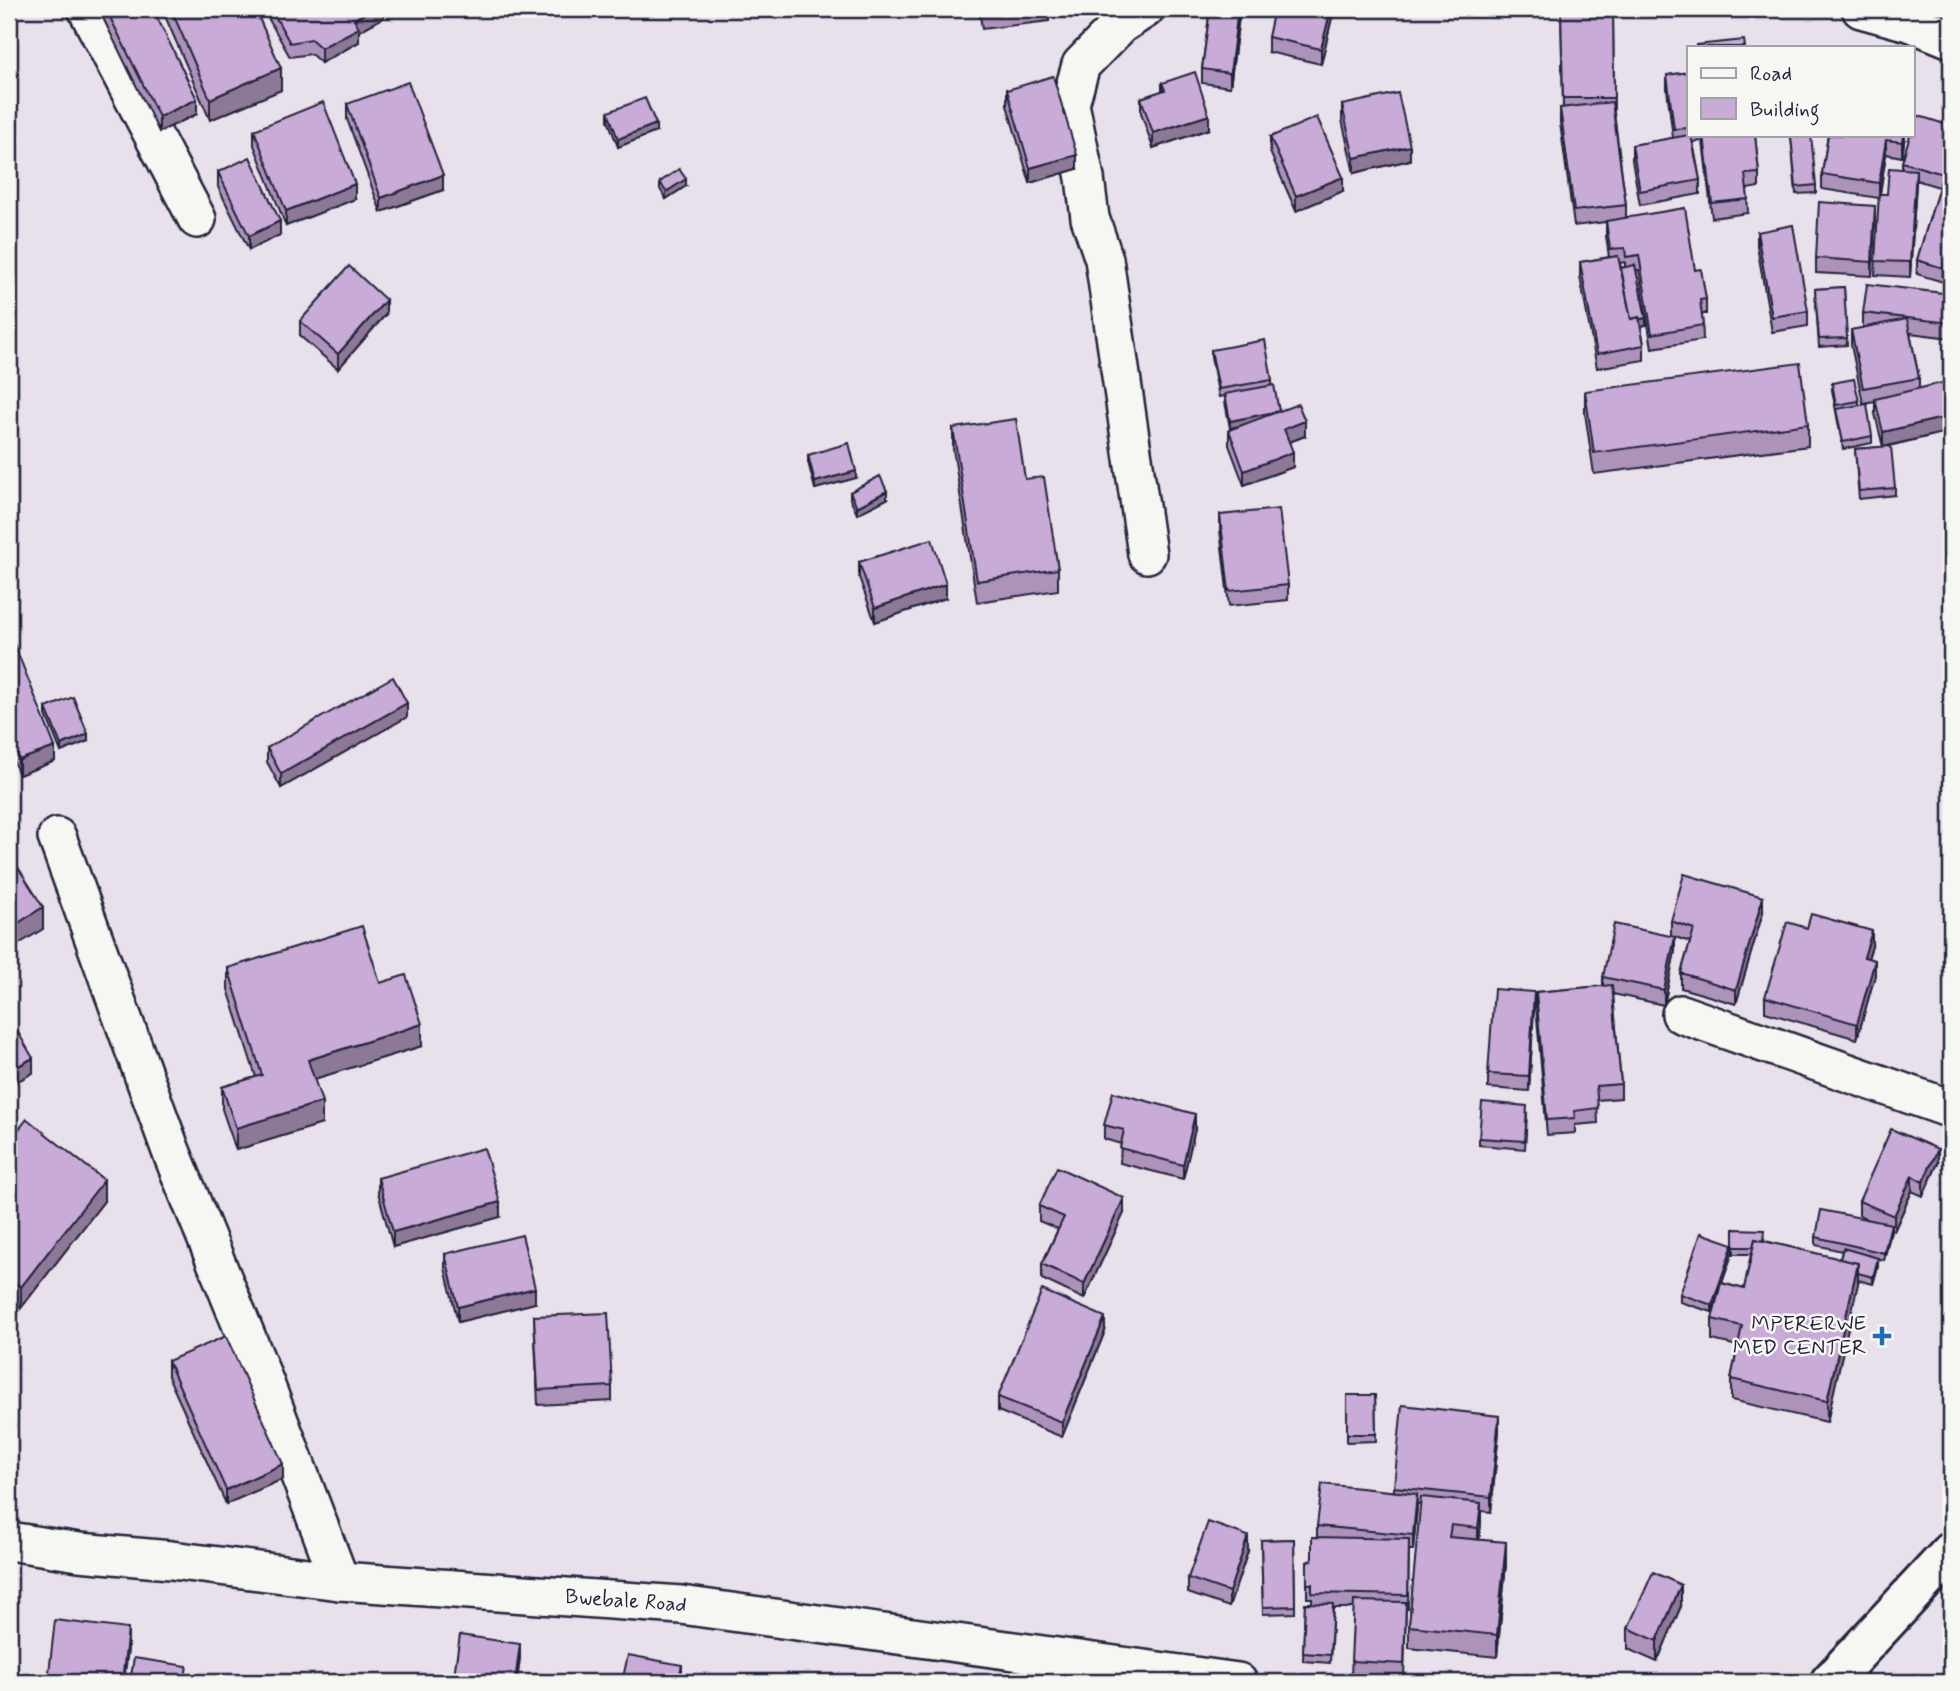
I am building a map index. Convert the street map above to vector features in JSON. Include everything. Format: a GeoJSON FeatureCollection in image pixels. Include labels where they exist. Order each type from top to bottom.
{"type":"FeatureCollection","features":[{"type":"Feature","properties":{"kind":"main road"},"geometry":{"type":"LineString","coordinates":[[1830,1682],[1951,1552]]}},
{"type":"Feature","properties":{"kind":"street"},"geometry":{"type":"LineString","coordinates":[[87,9],[197,219]]}},
{"type":"Feature","properties":{"kind":"street"},"geometry":{"type":"LineString","coordinates":[[1145,9],[1120,25],[1081,65],[1070,104],[1086,178],[1090,218],[1104,259],[1147,554]]}},
{"type":"Feature","properties":{"kind":"street"},"geometry":{"type":"LineString","coordinates":[[1861,9],[1912,23],[1951,39]]}},
{"type":"Feature","properties":{"kind":"street"},"geometry":{"type":"LineString","coordinates":[[57,837],[171,1152],[269,1392],[340,1581]]}},
{"type":"Feature","properties":{"kind":"street"},"geometry":{"type":"LineString","coordinates":[[1681,1014],[1951,1109]]}},
{"type":"Feature","properties":{"kind":"street","name":"Bwebale Road"},"geometry":{"type":"LineString","coordinates":[[9,1541],[79,1552],[171,1560],[340,1581],[681,1605],[1238,1682]]}},
{"type":"Feature","properties":{"kind":"building"},"geometry":{"type":"Polygon","coordinates":[[[106,9],[153,9],[197,99],[159,117],[106,9]]]}},
{"type":"Feature","properties":{"kind":"building"},"geometry":{"type":"Polygon","coordinates":[[[171,9],[255,9],[281,68],[210,99],[171,9]]]}},
{"type":"Feature","properties":{"kind":"building"},"geometry":{"type":"Polygon","coordinates":[[[271,9],[373,9],[354,19],[359,28],[321,48],[311,39],[290,43],[271,9]]]}},
{"type":"Feature","properties":{"kind":"building"},"geometry":{"type":"Polygon","coordinates":[[[981,9],[1027,9],[982,14],[981,9]]]}},
{"type":"Feature","properties":{"kind":"building"},"geometry":{"type":"Polygon","coordinates":[[[1210,9],[1238,9],[1230,73],[1202,69],[1210,9]]]}},
{"type":"Feature","properties":{"kind":"building"},"geometry":{"type":"Polygon","coordinates":[[[1274,9],[1331,9],[1321,49],[1268,37],[1274,9]]]}},
{"type":"Feature","properties":{"kind":"building"},"geometry":{"type":"Polygon","coordinates":[[[1561,10],[1613,10],[1614,98],[1563,98],[1561,10]]]}},
{"type":"Feature","properties":{"kind":"building"},"geometry":{"type":"Polygon","coordinates":[[[1744,40],[1745,46],[1696,46],[1744,40]]]}},
{"type":"Feature","properties":{"kind":"building"},"geometry":{"type":"Polygon","coordinates":[[[1195,72],[1209,115],[1153,133],[1141,98],[1165,90],[1162,83],[1195,72]]]}},
{"type":"Feature","properties":{"kind":"building"},"geometry":{"type":"Polygon","coordinates":[[[1687,72],[1687,128],[1674,129],[1667,75],[1687,72]]]}},
{"type":"Feature","properties":{"kind":"building"},"geometry":{"type":"Polygon","coordinates":[[[1053,76],[1077,155],[1030,168],[1007,90],[1053,76]]]}},
{"type":"Feature","properties":{"kind":"building"},"geometry":{"type":"Polygon","coordinates":[[[408,82],[443,175],[381,198],[347,104],[408,82]]]}},
{"type":"Feature","properties":{"kind":"building"},"geometry":{"type":"Polygon","coordinates":[[[1398,93],[1410,146],[1354,158],[1342,105],[1398,93]]]}},
{"type":"Feature","properties":{"kind":"building"},"geometry":{"type":"Polygon","coordinates":[[[645,98],[656,124],[618,139],[608,112],[645,98]]]}},
{"type":"Feature","properties":{"kind":"building"},"geometry":{"type":"Polygon","coordinates":[[[323,102],[355,184],[286,211],[254,130],[323,102]]]}},
{"type":"Feature","properties":{"kind":"building"},"geometry":{"type":"Polygon","coordinates":[[[1612,102],[1626,205],[1574,211],[1560,108],[1612,102]]]}},
{"type":"Feature","properties":{"kind":"building"},"geometry":{"type":"Polygon","coordinates":[[[1916,115],[1951,126],[1951,241],[1943,268],[1917,260],[1943,174],[1902,162],[1910,136],[1914,136],[1916,115]]]}},
{"type":"Feature","properties":{"kind":"building"},"geometry":{"type":"Polygon","coordinates":[[[1317,117],[1343,177],[1296,196],[1270,137],[1317,117]]]}},
{"type":"Feature","properties":{"kind":"building"},"geometry":{"type":"Polygon","coordinates":[[[1691,136],[1700,180],[1640,191],[1632,145],[1691,136]]]}},
{"type":"Feature","properties":{"kind":"building"},"geometry":{"type":"Polygon","coordinates":[[[1704,136],[1755,136],[1759,173],[1745,174],[1748,199],[1712,203],[1704,136]]]}},
{"type":"Feature","properties":{"kind":"building"},"geometry":{"type":"Polygon","coordinates":[[[1791,136],[1811,136],[1816,185],[1796,187],[1791,136]]]}},
{"type":"Feature","properties":{"kind":"building"},"geometry":{"type":"Polygon","coordinates":[[[1828,136],[1903,136],[1902,142],[1886,140],[1879,183],[1822,174],[1828,136]]]}},
{"type":"Feature","properties":{"kind":"building"},"geometry":{"type":"Polygon","coordinates":[[[250,157],[280,221],[249,236],[218,172],[250,157]]]}},
{"type":"Feature","properties":{"kind":"building"},"geometry":{"type":"Polygon","coordinates":[[[1889,168],[1916,170],[1910,262],[1875,261],[1879,194],[1887,194],[1889,168]]]}},
{"type":"Feature","properties":{"kind":"building"},"geometry":{"type":"Polygon","coordinates":[[[679,169],[686,179],[666,192],[660,182],[679,169]]]}},
{"type":"Feature","properties":{"kind":"building"},"geometry":{"type":"Polygon","coordinates":[[[1819,202],[1875,206],[1872,262],[1816,258],[1819,202]]]}},
{"type":"Feature","properties":{"kind":"building"},"geometry":{"type":"Polygon","coordinates":[[[1685,208],[1695,270],[1701,269],[1706,299],[1700,300],[1703,325],[1652,334],[1639,255],[1626,257],[1625,248],[1610,249],[1606,221],[1685,208]]]}},
{"type":"Feature","properties":{"kind":"building"},"geometry":{"type":"Polygon","coordinates":[[[1793,225],[1808,311],[1772,317],[1757,232],[1793,225]]]}},
{"type":"Feature","properties":{"kind":"building"},"geometry":{"type":"Polygon","coordinates":[[[1618,256],[1631,319],[1639,317],[1644,345],[1597,354],[1580,262],[1618,256]]]}},
{"type":"Feature","properties":{"kind":"building"},"geometry":{"type":"Polygon","coordinates":[[[1635,265],[1646,318],[1640,319],[1631,319],[1621,268],[1635,265]]]}},
{"type":"Feature","properties":{"kind":"building"},"geometry":{"type":"Polygon","coordinates":[[[349,266],[386,300],[338,354],[300,321],[349,266]]]}},
{"type":"Feature","properties":{"kind":"building"},"geometry":{"type":"Polygon","coordinates":[[[1867,284],[1951,294],[1951,323],[1863,313],[1867,284]]]}},
{"type":"Feature","properties":{"kind":"building"},"geometry":{"type":"Polygon","coordinates":[[[1844,287],[1847,338],[1819,339],[1815,289],[1844,287]]]}},
{"type":"Feature","properties":{"kind":"building"},"geometry":{"type":"Polygon","coordinates":[[[1907,319],[1919,378],[1863,388],[1851,330],[1907,319]]]}},
{"type":"Feature","properties":{"kind":"building"},"geometry":{"type":"Polygon","coordinates":[[[1265,340],[1272,380],[1219,389],[1211,350],[1265,340]]]}},
{"type":"Feature","properties":{"kind":"building"},"geometry":{"type":"Polygon","coordinates":[[[1800,363],[1808,424],[1594,453],[1585,391],[1800,363]]]}},
{"type":"Feature","properties":{"kind":"building"},"geometry":{"type":"Polygon","coordinates":[[[1854,379],[1859,401],[1836,405],[1832,383],[1854,379]]]}},
{"type":"Feature","properties":{"kind":"building"},"geometry":{"type":"Polygon","coordinates":[[[1950,381],[1951,416],[1883,432],[1875,399],[1950,381]]]}},
{"type":"Feature","properties":{"kind":"building"},"geometry":{"type":"Polygon","coordinates":[[[1274,385],[1279,411],[1230,421],[1225,394],[1274,385]]]}},
{"type":"Feature","properties":{"kind":"building"},"geometry":{"type":"Polygon","coordinates":[[[1298,404],[1305,421],[1284,429],[1293,452],[1244,471],[1229,430],[1298,404]]]}},
{"type":"Feature","properties":{"kind":"building"},"geometry":{"type":"Polygon","coordinates":[[[1867,404],[1872,436],[1843,442],[1836,409],[1867,404]]]}},
{"type":"Feature","properties":{"kind":"building"},"geometry":{"type":"Polygon","coordinates":[[[1016,419],[1025,479],[1044,477],[1058,569],[977,581],[953,428],[1016,419]]]}},
{"type":"Feature","properties":{"kind":"building"},"geometry":{"type":"Polygon","coordinates":[[[849,443],[856,471],[815,482],[808,455],[849,443]]]}},
{"type":"Feature","properties":{"kind":"building"},"geometry":{"type":"Polygon","coordinates":[[[1891,446],[1895,488],[1859,491],[1855,449],[1891,446]]]}},
{"type":"Feature","properties":{"kind":"building"},"geometry":{"type":"Polygon","coordinates":[[[1946,462],[1951,462],[1951,515],[1946,515],[1946,462]]]}},
{"type":"Feature","properties":{"kind":"building"},"geometry":{"type":"Polygon","coordinates":[[[880,476],[887,491],[857,507],[850,492],[880,476]]]}},
{"type":"Feature","properties":{"kind":"building"},"geometry":{"type":"Polygon","coordinates":[[[1279,509],[1288,585],[1229,591],[1220,515],[1279,509]]]}},
{"type":"Feature","properties":{"kind":"building"},"geometry":{"type":"Polygon","coordinates":[[[932,539],[946,584],[875,608],[859,562],[932,539]]]}},
{"type":"Feature","properties":{"kind":"building"},"geometry":{"type":"Polygon","coordinates":[[[9,631],[55,747],[19,760],[9,735],[9,631]]]}},
{"type":"Feature","properties":{"kind":"building"},"geometry":{"type":"Polygon","coordinates":[[[393,677],[407,703],[281,774],[267,748],[393,677]]]}},
{"type":"Feature","properties":{"kind":"building"},"geometry":{"type":"Polygon","coordinates":[[[73,697],[88,734],[61,745],[46,708],[73,697]]]}},
{"type":"Feature","properties":{"kind":"building"},"geometry":{"type":"Polygon","coordinates":[[[9,853],[43,907],[9,929],[9,853]]]}},
{"type":"Feature","properties":{"kind":"building"},"geometry":{"type":"Polygon","coordinates":[[[1684,874],[1763,897],[1736,990],[1681,973],[1694,929],[1671,921],[1684,874]]]}},
{"type":"Feature","properties":{"kind":"building"},"geometry":{"type":"Polygon","coordinates":[[[1811,914],[1872,931],[1864,957],[1875,960],[1857,1024],[1765,997],[1787,922],[1807,928],[1811,914]]]}},
{"type":"Feature","properties":{"kind":"building"},"geometry":{"type":"Polygon","coordinates":[[[1614,924],[1675,937],[1664,990],[1603,977],[1614,924]]]}},
{"type":"Feature","properties":{"kind":"building"},"geometry":{"type":"Polygon","coordinates":[[[362,926],[380,983],[406,975],[422,1024],[308,1060],[322,1102],[236,1128],[222,1087],[262,1075],[228,968],[362,926]]]}},
{"type":"Feature","properties":{"kind":"building"},"geometry":{"type":"Polygon","coordinates":[[[1612,985],[1621,1084],[1596,1086],[1598,1108],[1574,1111],[1575,1118],[1547,1120],[1536,992],[1612,985]]]}},
{"type":"Feature","properties":{"kind":"building"},"geometry":{"type":"Polygon","coordinates":[[[1494,989],[1534,992],[1529,1076],[1488,1074],[1494,989]]]}},
{"type":"Feature","properties":{"kind":"building"},"geometry":{"type":"Polygon","coordinates":[[[9,1017],[33,1058],[9,1071],[9,1017]]]}},
{"type":"Feature","properties":{"kind":"building"},"geometry":{"type":"Polygon","coordinates":[[[1113,1092],[1195,1114],[1183,1165],[1120,1148],[1124,1130],[1104,1125],[1113,1092]]]}},
{"type":"Feature","properties":{"kind":"building"},"geometry":{"type":"Polygon","coordinates":[[[1482,1102],[1527,1106],[1525,1141],[1479,1138],[1482,1102]]]}},
{"type":"Feature","properties":{"kind":"building"},"geometry":{"type":"Polygon","coordinates":[[[27,1119],[104,1180],[21,1287],[9,1278],[9,1142],[27,1119]]]}},
{"type":"Feature","properties":{"kind":"building"},"geometry":{"type":"Polygon","coordinates":[[[1891,1129],[1938,1149],[1923,1182],[1912,1176],[1894,1216],[1859,1201],[1891,1129]]]}},
{"type":"Feature","properties":{"kind":"building"},"geometry":{"type":"Polygon","coordinates":[[[484,1148],[500,1202],[393,1232],[378,1178],[484,1148]]]}},
{"type":"Feature","properties":{"kind":"building"},"geometry":{"type":"Polygon","coordinates":[[[1057,1167],[1124,1198],[1084,1284],[1042,1264],[1064,1217],[1039,1206],[1057,1167]]]}},
{"type":"Feature","properties":{"kind":"building"},"geometry":{"type":"Polygon","coordinates":[[[1821,1210],[1891,1224],[1884,1253],[1816,1237],[1821,1210]]]}},
{"type":"Feature","properties":{"kind":"building"},"geometry":{"type":"Polygon","coordinates":[[[1734,1229],[1765,1230],[1764,1241],[1755,1239],[1753,1247],[1734,1247],[1734,1229]]]}},
{"type":"Feature","properties":{"kind":"building"},"geometry":{"type":"Polygon","coordinates":[[[1701,1233],[1733,1244],[1712,1305],[1680,1294],[1701,1233]]]}},
{"type":"Feature","properties":{"kind":"building"},"geometry":{"type":"Polygon","coordinates":[[[522,1235],[535,1288],[458,1307],[445,1254],[522,1235]]]}},
{"type":"Feature","properties":{"kind":"building"},"geometry":{"type":"Polygon","coordinates":[[[1755,1239],[1858,1263],[1827,1401],[1731,1379],[1742,1326],[1712,1319],[1721,1283],[1744,1289],[1755,1239]]]}},
{"type":"Feature","properties":{"kind":"building"},"geometry":{"type":"Polygon","coordinates":[[[1843,1248],[1878,1258],[1873,1277],[1858,1273],[1858,1263],[1840,1259],[1843,1248]]]}},
{"type":"Feature","properties":{"kind":"building"},"geometry":{"type":"Polygon","coordinates":[[[1042,1290],[1105,1317],[1062,1422],[998,1397],[1042,1290]]]}},
{"type":"Feature","properties":{"kind":"building"},"geometry":{"type":"Polygon","coordinates":[[[608,1313],[612,1386],[538,1390],[534,1316],[608,1313]]]}},
{"type":"Feature","properties":{"kind":"building"},"geometry":{"type":"Polygon","coordinates":[[[226,1336],[283,1464],[226,1490],[168,1361],[226,1336]]]}},
{"type":"Feature","properties":{"kind":"building"},"geometry":{"type":"Polygon","coordinates":[[[1347,1395],[1375,1395],[1376,1434],[1347,1434],[1347,1395]]]}},
{"type":"Feature","properties":{"kind":"building"},"geometry":{"type":"Polygon","coordinates":[[[1402,1405],[1499,1416],[1491,1497],[1394,1487],[1402,1405]]]}},
{"type":"Feature","properties":{"kind":"building"},"geometry":{"type":"Polygon","coordinates":[[[1322,1484],[1417,1494],[1413,1535],[1317,1526],[1322,1484]]]}},
{"type":"Feature","properties":{"kind":"building"},"geometry":{"type":"Polygon","coordinates":[[[1421,1497],[1481,1503],[1478,1528],[1451,1525],[1449,1537],[1506,1542],[1497,1635],[1409,1626],[1421,1497]]]}},
{"type":"Feature","properties":{"kind":"building"},"geometry":{"type":"Polygon","coordinates":[[[1208,1522],[1248,1536],[1229,1592],[1188,1578],[1208,1522]]]}},
{"type":"Feature","properties":{"kind":"building"},"geometry":{"type":"Polygon","coordinates":[[[1312,1537],[1409,1539],[1408,1595],[1312,1593],[1312,1584],[1307,1584],[1307,1562],[1312,1560],[1312,1537]]]}},
{"type":"Feature","properties":{"kind":"building"},"geometry":{"type":"Polygon","coordinates":[[[1294,1539],[1295,1606],[1263,1607],[1261,1540],[1294,1539]]]}},
{"type":"Feature","properties":{"kind":"building"},"geometry":{"type":"Polygon","coordinates":[[[1653,1572],[1681,1585],[1657,1641],[1628,1628],[1653,1572]]]}},
{"type":"Feature","properties":{"kind":"building"},"geometry":{"type":"Polygon","coordinates":[[[1354,1601],[1406,1602],[1404,1664],[1351,1661],[1354,1601]]]}},
{"type":"Feature","properties":{"kind":"building"},"geometry":{"type":"Polygon","coordinates":[[[1305,1603],[1333,1604],[1330,1655],[1303,1653],[1305,1603]]]}},
{"type":"Feature","properties":{"kind":"building"},"geometry":{"type":"Polygon","coordinates":[[[55,1620],[128,1629],[122,1682],[48,1682],[55,1620]]]}},
{"type":"Feature","properties":{"kind":"building"},"geometry":{"type":"Polygon","coordinates":[[[460,1635],[520,1644],[515,1682],[453,1682],[460,1635]]]}},
{"type":"Feature","properties":{"kind":"building"},"geometry":{"type":"Polygon","coordinates":[[[628,1655],[682,1665],[678,1682],[622,1682],[628,1655]]]}},
{"type":"Feature","properties":{"kind":"building"},"geometry":{"type":"Polygon","coordinates":[[[134,1658],[187,1666],[184,1682],[130,1682],[134,1658]]]}},
{"type":"Feature","properties":{"kind":"place","name":"MPERERWE MED CENTER"},"geometry":{"type":"Point","coordinates":[1882,1336]}}]}
